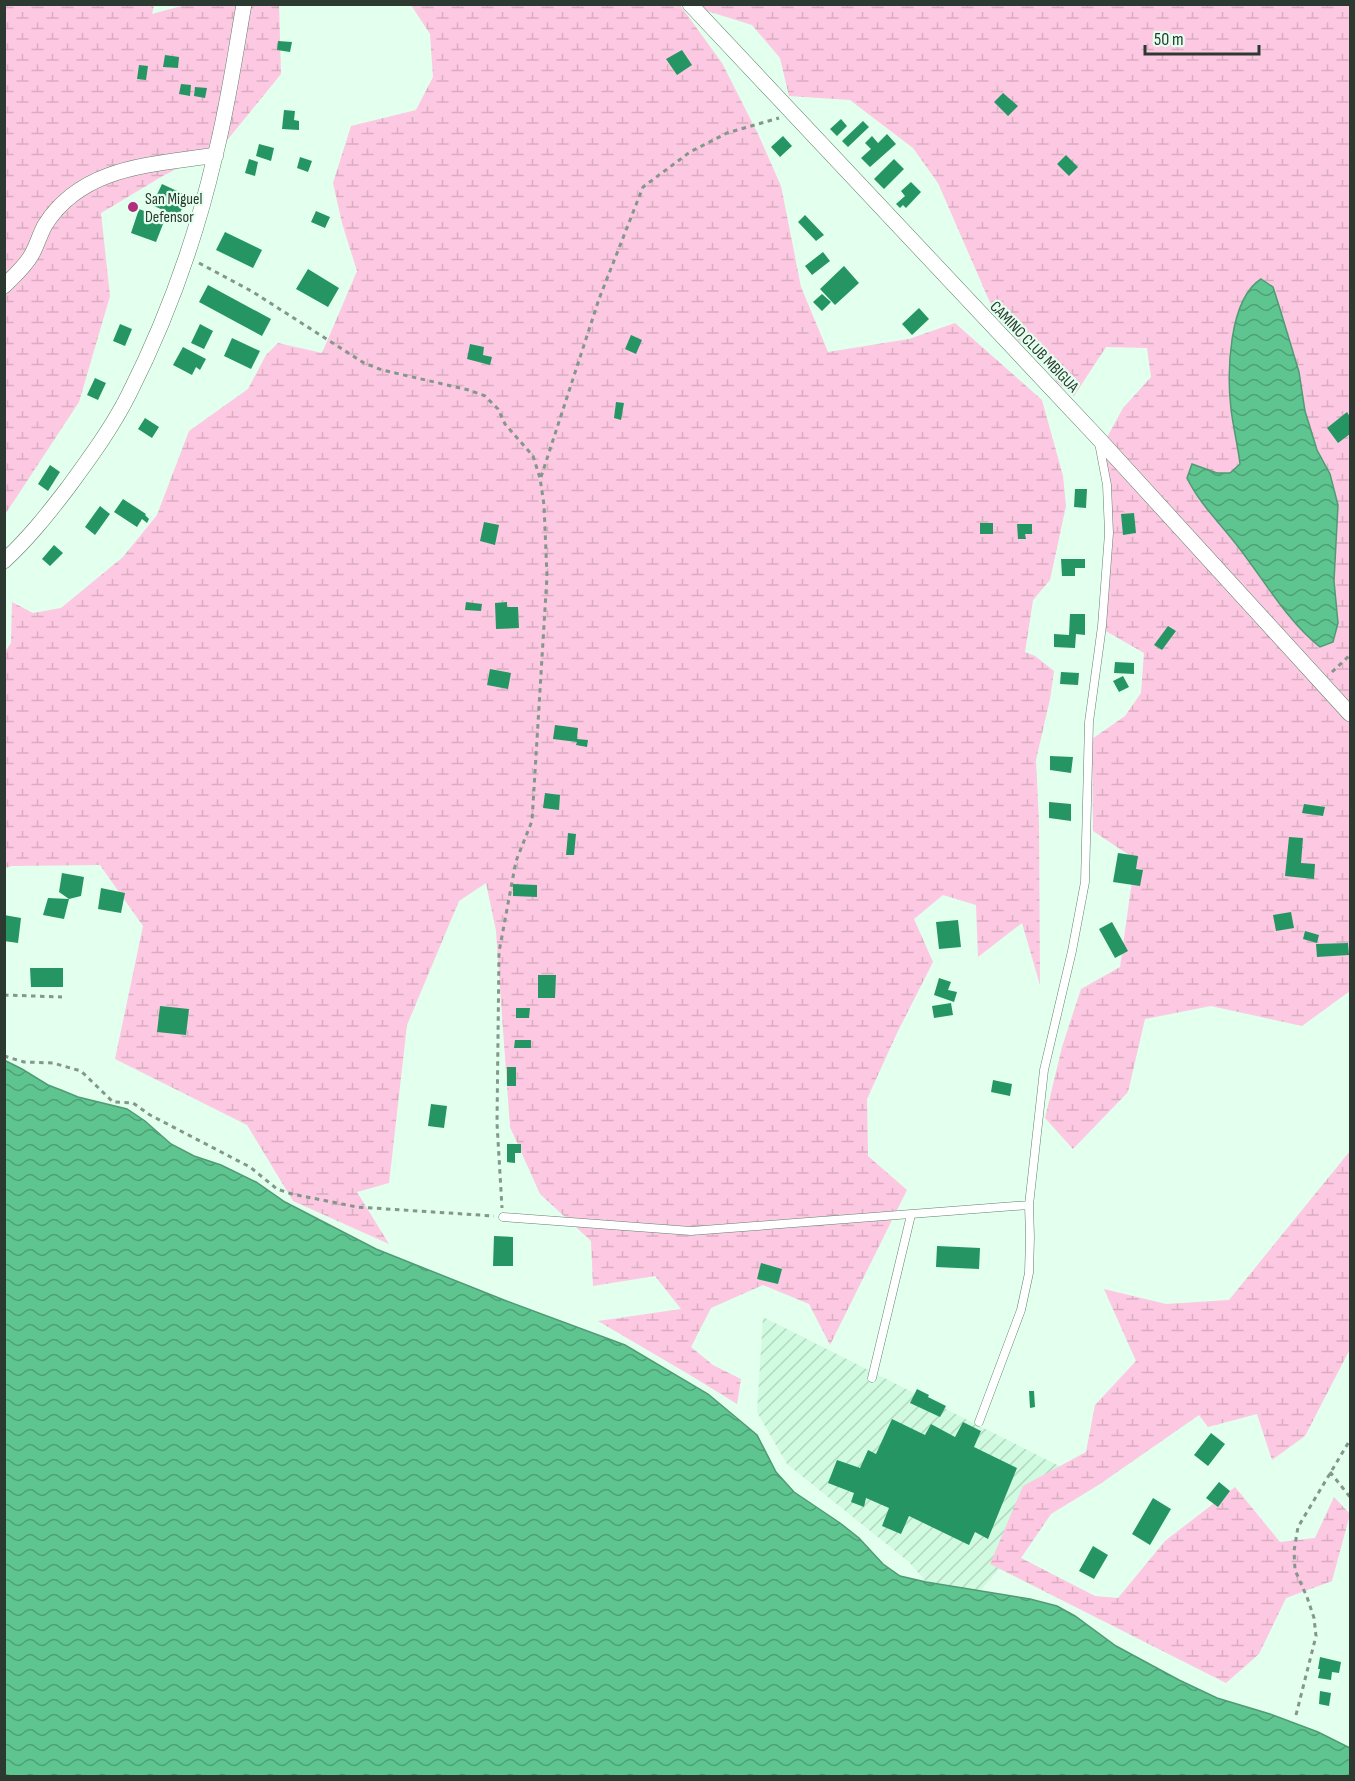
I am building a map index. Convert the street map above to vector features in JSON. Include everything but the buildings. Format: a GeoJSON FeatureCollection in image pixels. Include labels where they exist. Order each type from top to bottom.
{"type":"FeatureCollection","features":[{"type":"Feature","properties":{"kind":"street"},"geometry":{"type":"LineString","coordinates":[[4,561],[23,544],[89,458],[128,395],[158,332],[187,257],[216,155],[244,4]]}},
{"type":"Feature","properties":{"kind":"street","name":"CAMINO CLUB MBIGUA"},"geometry":{"type":"LineString","coordinates":[[690,4],[1098,438],[1350,714]]}},
{"type":"Feature","properties":{"kind":"street"},"geometry":{"type":"LineString","coordinates":[[4,286],[31,256],[45,225],[61,205],[78,190],[103,176],[216,155]]}},
{"type":"Feature","properties":{"kind":"lane"},"geometry":{"type":"LineString","coordinates":[[979,1422],[1021,1310],[1029,1273],[1029,1205],[1044,1070],[1072,951],[1085,882],[1089,722],[1102,626],[1109,533],[1107,485],[1098,438]]}},
{"type":"Feature","properties":{"kind":"lane"},"geometry":{"type":"LineString","coordinates":[[503,1217],[691,1231],[1029,1205]]}},
{"type":"Feature","properties":{"kind":"lane"},"geometry":{"type":"LineString","coordinates":[[872,1378],[911,1215]]}},
{"type":"Feature","properties":{"kind":"path"},"geometry":{"type":"LineString","coordinates":[[540,478],[599,299],[643,187],[690,152],[727,133],[793,114]]}},
{"type":"Feature","properties":{"kind":"path"},"geometry":{"type":"LineString","coordinates":[[4,1056],[24,1062],[53,1063],[81,1071],[112,1102],[133,1103],[150,1115],[250,1167],[278,1190],[357,1207],[503,1217],[497,1123],[499,952],[516,861],[532,821],[547,576],[544,505],[540,478],[533,456],[505,424],[498,409],[485,396],[469,390],[382,370],[364,363],[253,292],[187,257]]}},
{"type":"Feature","properties":{"kind":"path"},"geometry":{"type":"LineString","coordinates":[[1321,682],[1350,655]]}},
{"type":"Feature","properties":{"kind":"path"},"geometry":{"type":"LineString","coordinates":[[4,995],[62,997]]}},
{"type":"Feature","properties":{"kind":"path"},"geometry":{"type":"LineString","coordinates":[[1296,1715],[1316,1636],[1314,1618],[1295,1570],[1294,1551],[1298,1527],[1350,1440]]}},
{"type":"Feature","properties":{"kind":"path"},"geometry":{"type":"LineString","coordinates":[[1330,1472],[1350,1497]]}},
{"type":"Feature","properties":{"kind":"shaded area"},"geometry":{"type":"Polygon","coordinates":[[[763,1317],[1081,1477],[971,1601],[927,1583],[909,1562],[787,1464],[757,1412],[763,1317]]]}},
{"type":"Feature","properties":{"kind":"green space"},"geometry":{"type":"Polygon","coordinates":[[[5,5],[154,5],[152,14],[185,5],[279,5],[281,74],[224,144],[161,177],[101,213],[110,296],[79,402],[5,513],[5,5]]]}},
{"type":"Feature","properties":{"kind":"green space"},"geometry":{"type":"Polygon","coordinates":[[[411,5],[680,5],[722,63],[781,186],[801,287],[828,352],[909,339],[955,323],[1042,400],[1063,476],[1066,506],[1050,580],[1033,600],[1025,652],[1035,656],[1054,671],[1036,760],[1039,823],[1040,985],[1022,923],[978,957],[976,905],[943,895],[914,919],[933,962],[867,1099],[868,1156],[907,1190],[830,1345],[809,1304],[763,1285],[711,1308],[691,1347],[713,1365],[741,1379],[737,1404],[598,1321],[681,1309],[655,1276],[593,1286],[591,1241],[540,1194],[510,1127],[496,931],[486,883],[459,901],[407,1025],[389,1183],[357,1192],[389,1244],[293,1201],[247,1125],[115,1059],[143,926],[100,865],[5,868],[4,653],[11,643],[12,602],[33,613],[61,608],[123,557],[157,515],[189,431],[248,389],[266,355],[278,343],[322,353],[357,271],[342,223],[333,183],[351,126],[416,110],[433,77],[430,34],[411,5]]]}},
{"type":"Feature","properties":{"kind":"green space"},"geometry":{"type":"Polygon","coordinates":[[[688,5],[1350,5],[1350,991],[1302,1026],[1211,1006],[1145,1019],[1128,1092],[1073,1149],[1045,1118],[1062,1047],[1081,989],[1120,967],[1135,859],[1093,831],[1092,739],[1125,716],[1141,693],[1144,653],[1104,630],[1109,531],[1102,461],[1105,441],[1123,408],[1151,377],[1147,348],[1106,347],[1074,396],[1056,381],[1041,348],[1020,342],[995,314],[938,183],[913,148],[850,100],[789,96],[780,58],[752,25],[688,5]]]}},
{"type":"Feature","properties":{"kind":"green space"},"geometry":{"type":"Polygon","coordinates":[[[1350,1151],[1350,1349],[1305,1436],[1272,1460],[1257,1414],[1208,1427],[1199,1415],[1100,1484],[1051,1514],[1021,1558],[1095,1596],[1118,1598],[1165,1541],[1235,1487],[1280,1542],[1315,1538],[1334,1497],[1350,1514],[1332,1581],[1286,1598],[1259,1654],[1226,1683],[990,1564],[1023,1486],[1086,1452],[1095,1405],[1136,1361],[1104,1289],[1166,1304],[1229,1300],[1350,1151]]]}},
{"type":"Feature","properties":{"kind":"water"},"geometry":{"type":"Polygon","coordinates":[[[1261,279],[1273,287],[1299,372],[1305,411],[1317,450],[1330,474],[1338,505],[1334,581],[1338,623],[1333,642],[1320,647],[1286,612],[1203,504],[1187,478],[1192,464],[1217,473],[1230,473],[1240,464],[1230,394],[1232,339],[1242,303],[1250,289],[1261,279]]]}},
{"type":"Feature","properties":{"kind":"water"},"geometry":{"type":"Polygon","coordinates":[[[4,1060],[48,1085],[78,1097],[127,1109],[145,1121],[171,1144],[256,1182],[285,1202],[376,1249],[625,1345],[708,1394],[738,1419],[757,1435],[776,1472],[794,1492],[859,1538],[883,1564],[900,1576],[1030,1599],[1057,1606],[1075,1616],[1116,1646],[1179,1680],[1217,1698],[1318,1732],[1350,1748],[1350,1776],[5,1776],[4,1060]]]}},
{"type":"Feature","properties":{"kind":"place","name":"San Miguel Defensor"},"geometry":{"type":"Point","coordinates":[133,207]}}]}
